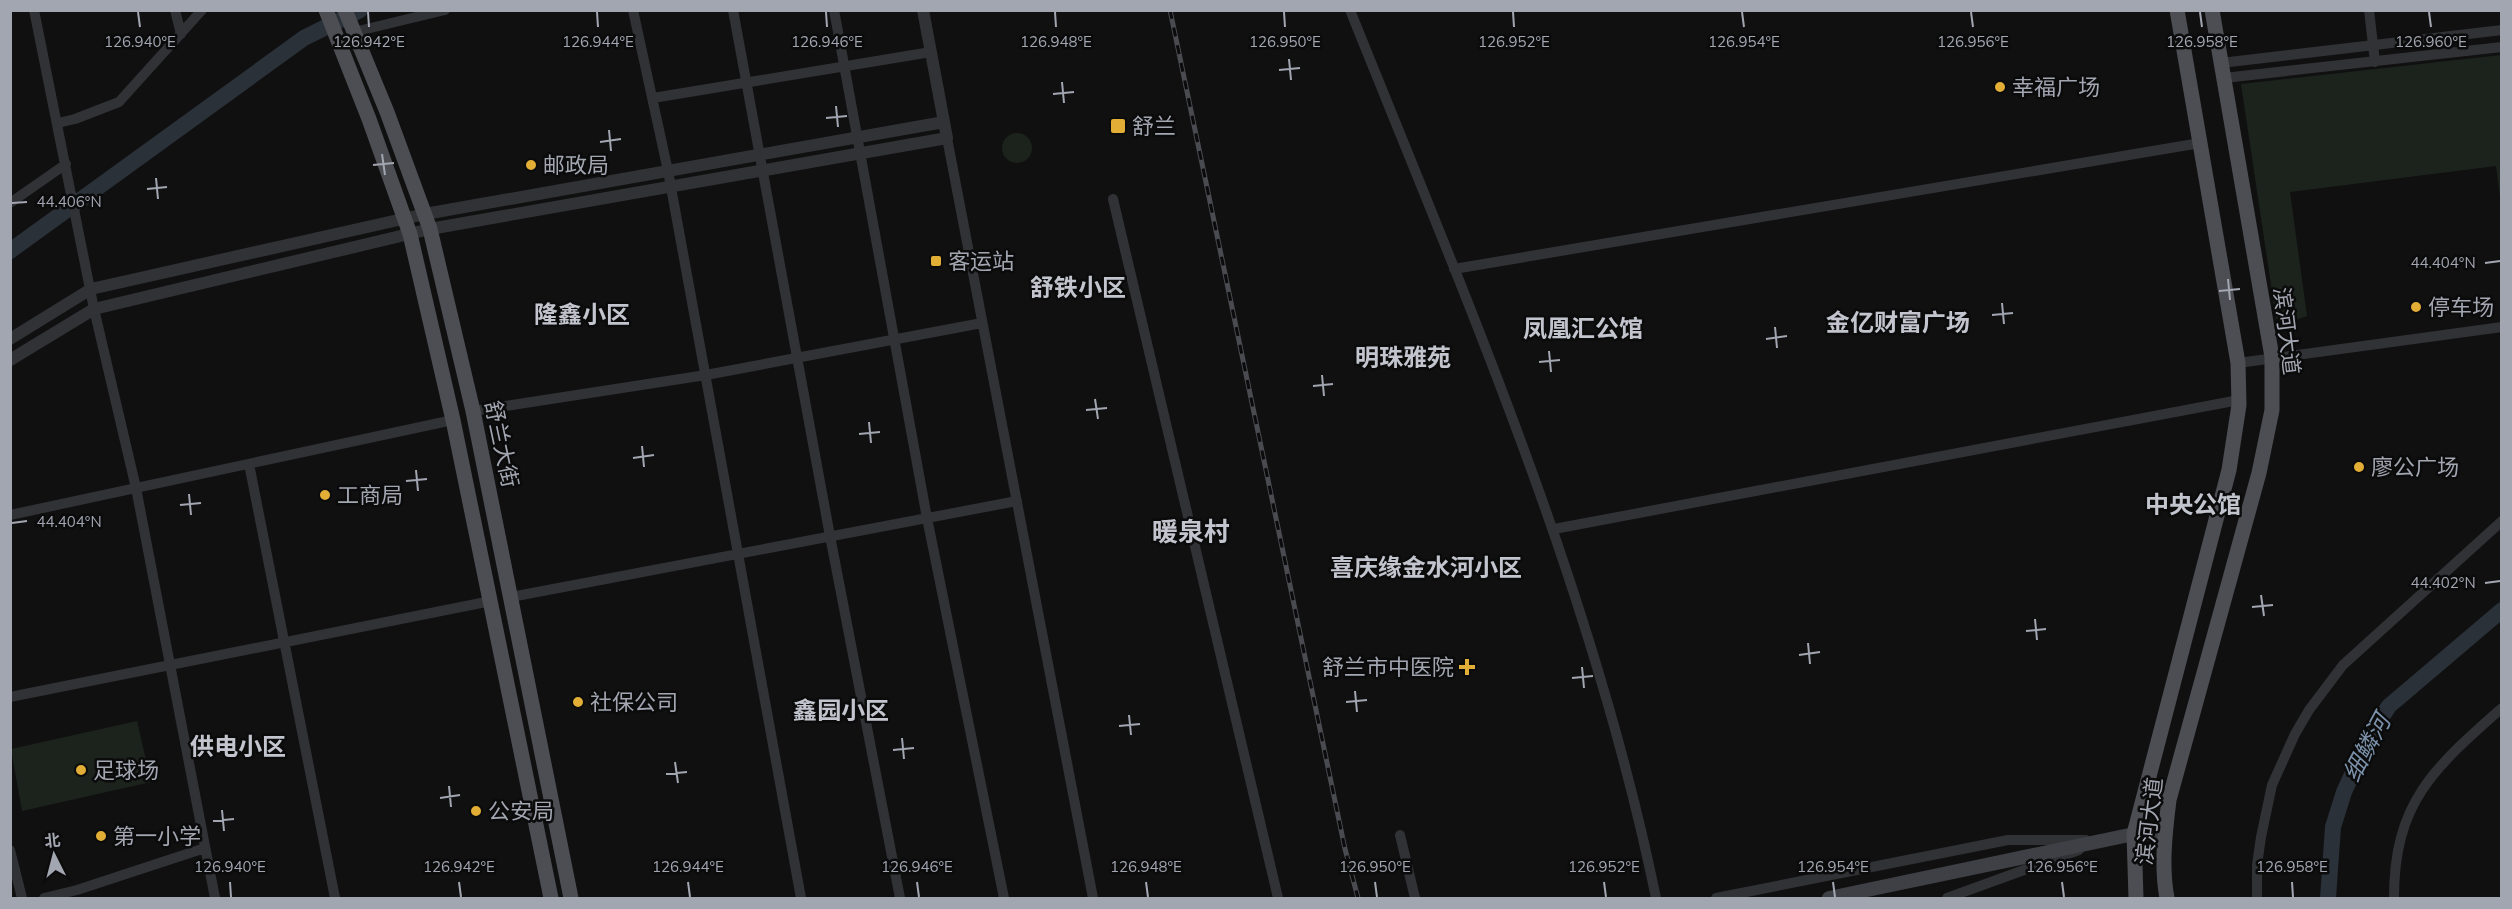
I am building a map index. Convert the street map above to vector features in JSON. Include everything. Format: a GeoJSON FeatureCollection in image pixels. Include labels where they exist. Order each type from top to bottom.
{"type":"FeatureCollection","features":[{"type":"Feature","properties":{"kind":"main road","name":"舒兰大街"},"geometry":{"type":"LineString","coordinates":[[326,10],[410,234],[453,420],[551,898]]}},
{"type":"Feature","properties":{"kind":"main road","name":"舒兰大街"},"geometry":{"type":"LineString","coordinates":[[345,10],[430,229],[473,411],[571,898]]}},
{"type":"Feature","properties":{"kind":"main road","name":"滨河大道"},"geometry":{"type":"LineString","coordinates":[[2136,898],[2133,834],[2229,470],[2239,400],[2238,363],[2177,10]]}},
{"type":"Feature","properties":{"kind":"main road","name":"滨河大道"},"geometry":{"type":"LineString","coordinates":[[2167,898],[2164,885],[2165,833],[2169,800],[2259,473],[2272,410],[2272,357],[2212,10]]}},
{"type":"Feature","properties":{"kind":"main road"},"geometry":{"type":"LineString","coordinates":[[1829,898],[2133,834],[2165,833]]}},
{"type":"Feature","properties":{"kind":"street"},"geometry":{"type":"LineString","coordinates":[[34,10],[94,309],[136,488],[215,898]]}},
{"type":"Feature","properties":{"kind":"street"},"geometry":{"type":"LineString","coordinates":[[175,10],[181,34]]}},
{"type":"Feature","properties":{"kind":"street"},"geometry":{"type":"LineString","coordinates":[[58,123],[119,102],[202,10]]}},
{"type":"Feature","properties":{"kind":"street"},"geometry":{"type":"LineString","coordinates":[[354,32],[445,10]]}},
{"type":"Feature","properties":{"kind":"street"},"geometry":{"type":"LineString","coordinates":[[633,10],[668,171],[801,898]]}},
{"type":"Feature","properties":{"kind":"street"},"geometry":{"type":"LineString","coordinates":[[733,10],[830,536],[900,898]]}},
{"type":"Feature","properties":{"kind":"street"},"geometry":{"type":"LineString","coordinates":[[834,10],[927,518],[1004,898]]}},
{"type":"Feature","properties":{"kind":"street"},"geometry":{"type":"LineString","coordinates":[[923,10],[1093,898]]}},
{"type":"Feature","properties":{"kind":"street"},"geometry":{"type":"LineString","coordinates":[[1350,10],[1497,372],[1554,529],[1641,821],[1656,898]]}},
{"type":"Feature","properties":{"kind":"street"},"geometry":{"type":"LineString","coordinates":[[2369,10],[2375,62]]}},
{"type":"Feature","properties":{"kind":"street"},"geometry":{"type":"LineString","coordinates":[[2222,70],[2373,45],[2502,30]]}},
{"type":"Feature","properties":{"kind":"street"},"geometry":{"type":"LineString","coordinates":[[2222,70],[2375,62],[2502,47]]}},
{"type":"Feature","properties":{"kind":"street"},"geometry":{"type":"LineString","coordinates":[[653,98],[931,52]]}},
{"type":"Feature","properties":{"kind":"street"},"geometry":{"type":"LineString","coordinates":[[10,339],[91,289],[425,214],[944,122]]}},
{"type":"Feature","properties":{"kind":"street"},"geometry":{"type":"LineString","coordinates":[[10,360],[94,309],[430,229],[947,138]]}},
{"type":"Feature","properties":{"kind":"street"},"geometry":{"type":"LineString","coordinates":[[1454,269],[2200,143]]}},
{"type":"Feature","properties":{"kind":"street"},"geometry":{"type":"LineString","coordinates":[[10,203],[67,167]]}},
{"type":"Feature","properties":{"kind":"street"},"geometry":{"type":"LineString","coordinates":[[1113,199],[1278,898]]}},
{"type":"Feature","properties":{"kind":"street"},"geometry":{"type":"LineString","coordinates":[[473,411],[706,375],[982,323]]}},
{"type":"Feature","properties":{"kind":"street"},"geometry":{"type":"LineString","coordinates":[[2238,363],[2502,327]]}},
{"type":"Feature","properties":{"kind":"street"},"geometry":{"type":"LineString","coordinates":[[1554,529],[2239,400]]}},
{"type":"Feature","properties":{"kind":"street"},"geometry":{"type":"LineString","coordinates":[[10,515],[453,420]]}},
{"type":"Feature","properties":{"kind":"street"},"geometry":{"type":"LineString","coordinates":[[249,464],[335,898]]}},
{"type":"Feature","properties":{"kind":"street"},"geometry":{"type":"LineString","coordinates":[[511,597],[1017,501]]}},
{"type":"Feature","properties":{"kind":"street"},"geometry":{"type":"LineString","coordinates":[[2257,898],[2259,856],[2272,785],[2295,734],[2309,710],[2343,665],[2502,521]]}},
{"type":"Feature","properties":{"kind":"street"},"geometry":{"type":"LineString","coordinates":[[10,697],[285,644],[491,601]]}},
{"type":"Feature","properties":{"kind":"street"},"geometry":{"type":"LineString","coordinates":[[2394,898],[2402,830],[2418,795],[2448,756],[2502,708]]}},
{"type":"Feature","properties":{"kind":"street"},"geometry":{"type":"LineString","coordinates":[[1400,835],[1415,898]]}},
{"type":"Feature","properties":{"kind":"street"},"geometry":{"type":"LineString","coordinates":[[1716,898],[2008,840],[2107,840]]}},
{"type":"Feature","properties":{"kind":"street"},"geometry":{"type":"LineString","coordinates":[[1947,898],[2107,840]]}},
{"type":"Feature","properties":{"kind":"street"},"geometry":{"type":"LineString","coordinates":[[44,898],[205,848]]}},
{"type":"Feature","properties":{"kind":"street"},"geometry":{"type":"LineString","coordinates":[[10,850],[22,898]]}},
{"type":"Feature","properties":{"kind":"shaded area"},"geometry":{"type":"Polygon","coordinates":[[[2501,55],[2501,204],[2496,166],[2290,192],[2307,316],[2289,322],[2276,318],[2241,84],[2501,55]]]}},
{"type":"Feature","properties":{"kind":"shaded area"},"geometry":{"type":"Polygon","coordinates":[[[1017,133],[1028,137],[1032,148],[1028,159],[1017,163],[1006,159],[1002,148],[1006,137],[1017,133]]]}},
{"type":"Feature","properties":{"kind":"shaded area","name":"足球场"},"geometry":{"type":"Polygon","coordinates":[[[137,721],[151,782],[22,811],[11,749],[137,721]]]}},
{"type":"Feature","properties":{"kind":"waterway"},"geometry":{"type":"LineString","coordinates":[[10,251],[304,38],[360,10]]}},
{"type":"Feature","properties":{"kind":"waterway","name":"细鳞河"},"geometry":{"type":"LineString","coordinates":[[2328,898],[2333,827],[2344,792],[2371,733],[2389,706],[2502,610]]}},
{"type":"Feature","properties":{"kind":"railway"},"geometry":{"type":"LineString","coordinates":[[1170,10],[1345,849],[1358,898]]}},
{"type":"Feature","properties":{"kind":"place","name":"幸福广场"},"geometry":{"type":"Point","coordinates":[2000,87]}},
{"type":"Feature","properties":{"kind":"place","name":"舒兰"},"geometry":{"type":"Point","coordinates":[1118,126]}},
{"type":"Feature","properties":{"kind":"place","name":"邮政局"},"geometry":{"type":"Point","coordinates":[531,165]}},
{"type":"Feature","properties":{"kind":"place","name":"客运站"},"geometry":{"type":"Point","coordinates":[936,261]}},
{"type":"Feature","properties":{"kind":"place","name":"停车场"},"geometry":{"type":"Point","coordinates":[2416,307]}},
{"type":"Feature","properties":{"kind":"place","name":"廖公广场"},"geometry":{"type":"Point","coordinates":[2359,467]}},
{"type":"Feature","properties":{"kind":"place","name":"工商局"},"geometry":{"type":"Point","coordinates":[325,495]}},
{"type":"Feature","properties":{"kind":"place","name":"舒兰市中医院"},"geometry":{"type":"Point","coordinates":[1467,667]}},
{"type":"Feature","properties":{"kind":"place","name":"社保公司"},"geometry":{"type":"Point","coordinates":[578,702]}},
{"type":"Feature","properties":{"kind":"place","name":"足球场"},"geometry":{"type":"Point","coordinates":[81,770]}},
{"type":"Feature","properties":{"kind":"place","name":"公安局"},"geometry":{"type":"Point","coordinates":[476,811]}},
{"type":"Feature","properties":{"kind":"place","name":"第一小学"},"geometry":{"type":"Point","coordinates":[101,836]}},
{"type":"Feature","properties":{"kind":"district","name":"舒铁小区"},"geometry":{"type":"Point","coordinates":[1078,288]}},
{"type":"Feature","properties":{"kind":"district","name":"隆鑫小区"},"geometry":{"type":"Point","coordinates":[582,315]}},
{"type":"Feature","properties":{"kind":"district","name":"金亿财富广场"},"geometry":{"type":"Point","coordinates":[1898,323]}},
{"type":"Feature","properties":{"kind":"district","name":"凤凰汇公馆"},"geometry":{"type":"Point","coordinates":[1583,329]}},
{"type":"Feature","properties":{"kind":"district","name":"明珠雅苑"},"geometry":{"type":"Point","coordinates":[1403,358]}},
{"type":"Feature","properties":{"kind":"district","name":"中央公馆"},"geometry":{"type":"Point","coordinates":[2193,505]}},
{"type":"Feature","properties":{"kind":"district","name":"暖泉村"},"geometry":{"type":"Point","coordinates":[1191,532]}},
{"type":"Feature","properties":{"kind":"district","name":"喜庆缘金水河小区"},"geometry":{"type":"Point","coordinates":[1426,568]}},
{"type":"Feature","properties":{"kind":"district","name":"鑫园小区"},"geometry":{"type":"Point","coordinates":[841,711]}},
{"type":"Feature","properties":{"kind":"district","name":"供电小区"},"geometry":{"type":"Point","coordinates":[238,747]}}]}
